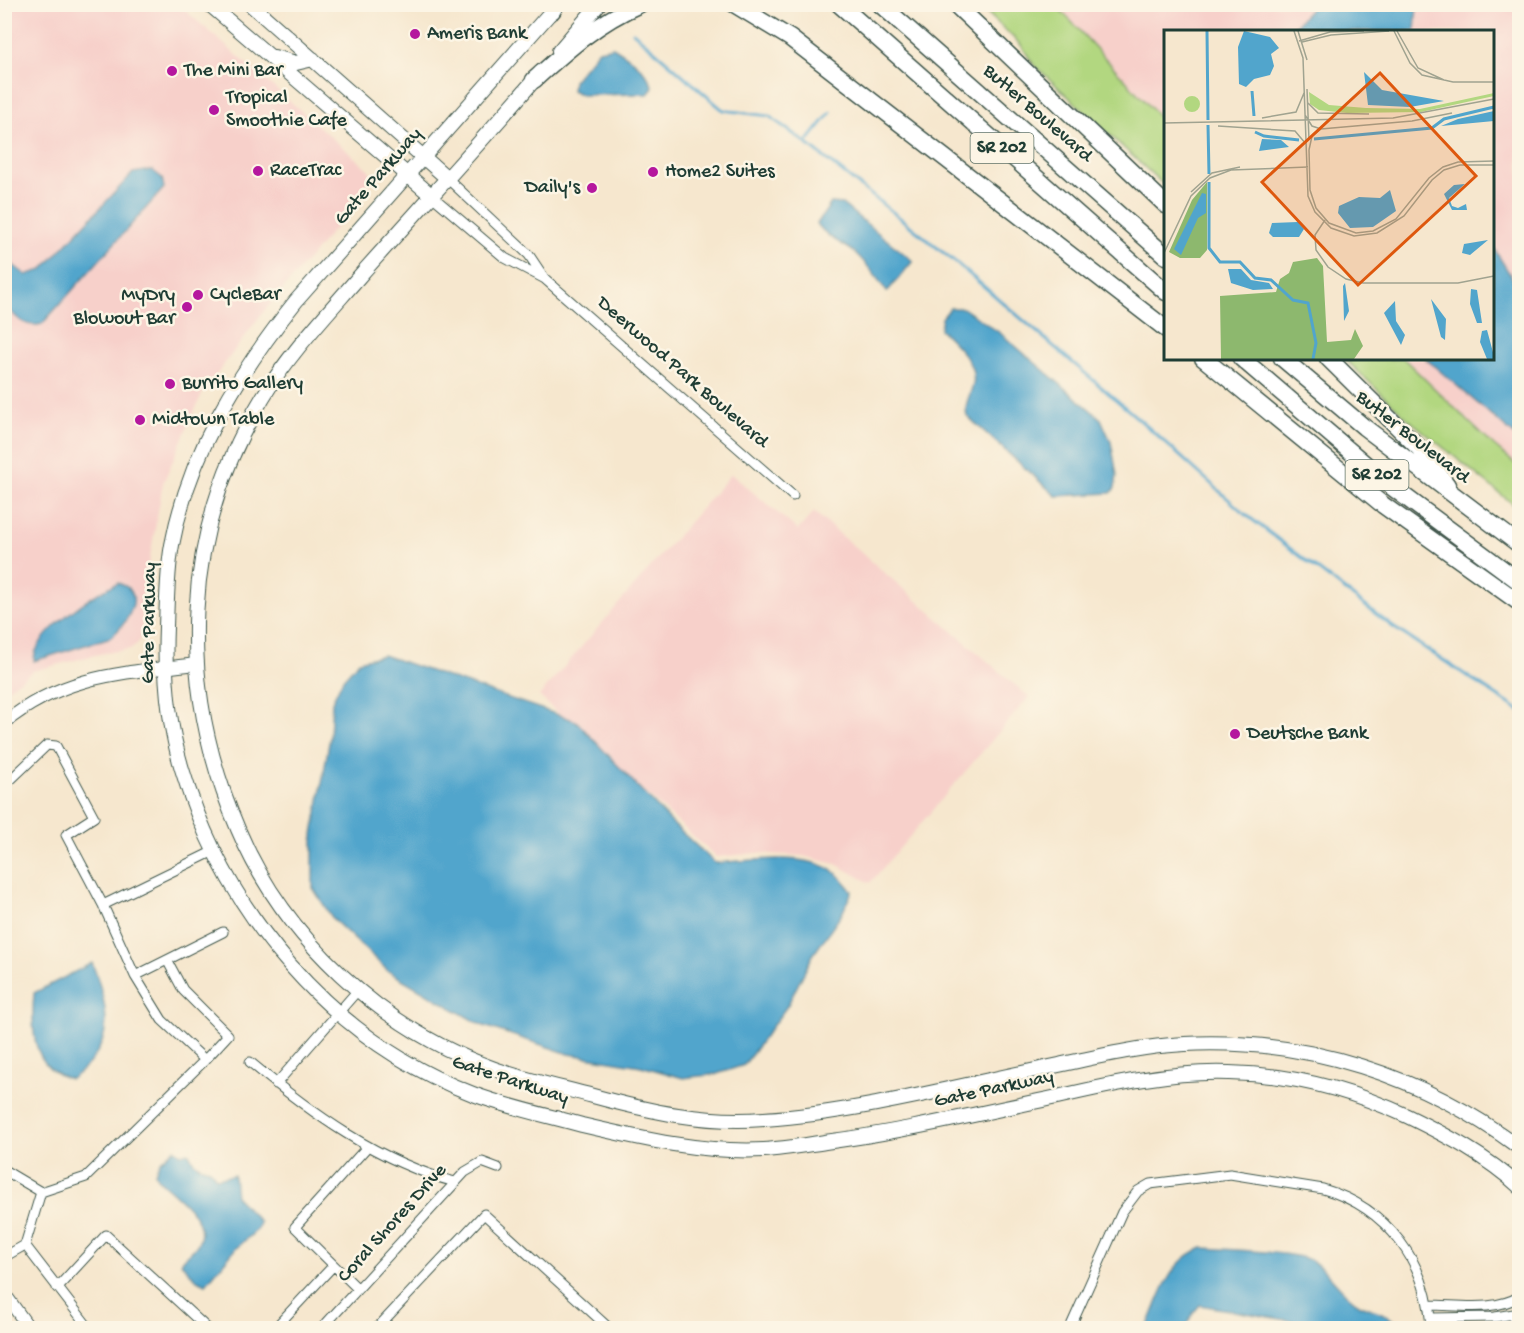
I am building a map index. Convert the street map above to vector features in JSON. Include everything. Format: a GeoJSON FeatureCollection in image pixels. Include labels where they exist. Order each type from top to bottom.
{"type":"FeatureCollection","features":[{"type":"Feature","properties":{"kind":"highway"},"geometry":{"type":"LineString","coordinates":[[534,80],[593,30],[621,12],[640,4]]}},
{"type":"Feature","properties":{"kind":"highway"},"geometry":{"type":"LineString","coordinates":[[735,4],[790,38]]}},
{"type":"Feature","properties":{"kind":"highway"},"geometry":{"type":"LineString","coordinates":[[748,4],[1164,327]]}},
{"type":"Feature","properties":{"kind":"highway","name":"SR 202"},"geometry":{"type":"LineString","coordinates":[[839,4],[1164,290]]}},
{"type":"Feature","properties":{"kind":"highway","name":"Butler Boulevard"},"geometry":{"type":"LineString","coordinates":[[880,4],[1164,254]]}},
{"type":"Feature","properties":{"kind":"highway"},"geometry":{"type":"LineString","coordinates":[[955,4],[1164,203]]}},
{"type":"Feature","properties":{"kind":"highway"},"geometry":{"type":"LineString","coordinates":[[1205,360],[1383,505],[1520,603]]}},
{"type":"Feature","properties":{"kind":"highway","name":"SR 202"},"geometry":{"type":"LineString","coordinates":[[1243,360],[1377,475],[1520,582]]}},
{"type":"Feature","properties":{"kind":"highway","name":"Butler Boulevard"},"geometry":{"type":"LineString","coordinates":[[1284,360],[1339,407],[1460,503],[1520,545]]}},
{"type":"Feature","properties":{"kind":"highway"},"geometry":{"type":"LineString","coordinates":[[1330,360],[1419,448],[1460,503]]}},
{"type":"Feature","properties":{"kind":"main road","name":"Deerwood Park Boulevard"},"geometry":{"type":"LineString","coordinates":[[208,4],[432,196]]}},
{"type":"Feature","properties":{"kind":"main road","name":"Deerwood Park Boulevard"},"geometry":{"type":"LineString","coordinates":[[250,4],[424,155],[447,178]]}},
{"type":"Feature","properties":{"kind":"main road","name":"Gate Parkway"},"geometry":{"type":"LineString","coordinates":[[599,4],[295,351],[244,430],[216,500],[202,556],[195,614],[198,696],[210,749],[232,817],[247,851],[275,897],[297,926],[321,954],[377,1007],[454,1052],[495,1070],[620,1103],[696,1118],[733,1121],[831,1112],[1122,1052],[1182,1044],[1247,1045],[1321,1054],[1380,1072],[1444,1098],[1487,1124],[1520,1148]]}},
{"type":"Feature","properties":{"kind":"main road","name":"Gate Parkway"},"geometry":{"type":"LineString","coordinates":[[555,7],[407,174],[261,345],[212,426],[198,461],[172,542],[168,571],[165,668],[179,762],[204,832],[244,907],[263,934],[313,990],[338,1012],[386,1048],[429,1074],[472,1093],[567,1121],[690,1148],[764,1150],[876,1135],[1136,1080],[1192,1074],[1232,1073],[1287,1078],[1334,1088],[1381,1104],[1455,1140],[1478,1154],[1520,1187]]}},
{"type":"Feature","properties":{"kind":"main road"},"geometry":{"type":"LineString","coordinates":[[269,56],[296,63],[313,59]]}},
{"type":"Feature","properties":{"kind":"street","name":"Deerwood Park Boulevard"},"geometry":{"type":"LineString","coordinates":[[447,178],[529,255],[545,279]]}},
{"type":"Feature","properties":{"kind":"street","name":"Deerwood Park Boulevard"},"geometry":{"type":"LineString","coordinates":[[432,196],[505,258],[545,279],[793,496]]}},
{"type":"Feature","properties":{"kind":"street"},"geometry":{"type":"LineString","coordinates":[[4,723],[24,707],[73,683],[197,664]]}},
{"type":"Feature","properties":{"kind":"street"},"geometry":{"type":"LineString","coordinates":[[4,786],[47,745],[56,746],[94,817],[66,835],[103,904],[135,976],[162,1020],[205,1060]]}},
{"type":"Feature","properties":{"kind":"street"},"geometry":{"type":"LineString","coordinates":[[103,904],[214,851]]}},
{"type":"Feature","properties":{"kind":"street"},"geometry":{"type":"LineString","coordinates":[[135,976],[223,932]]}},
{"type":"Feature","properties":{"kind":"street"},"geometry":{"type":"LineString","coordinates":[[4,1170],[41,1192],[86,1177],[228,1035],[183,990],[167,960]]}},
{"type":"Feature","properties":{"kind":"street"},"geometry":{"type":"LineString","coordinates":[[276,1084],[358,990]]}},
{"type":"Feature","properties":{"kind":"street"},"geometry":{"type":"LineString","coordinates":[[250,1062],[296,1100],[368,1146],[436,1177],[455,1182]]}},
{"type":"Feature","properties":{"kind":"street"},"geometry":{"type":"LineString","coordinates":[[358,1289],[295,1227],[368,1146]]}},
{"type":"Feature","properties":{"kind":"street","name":"Coral Shores Drive"},"geometry":{"type":"LineString","coordinates":[[322,1329],[455,1182],[482,1162],[498,1168]]}},
{"type":"Feature","properties":{"kind":"street"},"geometry":{"type":"LineString","coordinates":[[1070,1329],[1130,1199],[1138,1191],[1150,1184],[1230,1174],[1337,1193],[1375,1216],[1399,1239],[1416,1267],[1430,1305],[1431,1329]]}},
{"type":"Feature","properties":{"kind":"street"},"geometry":{"type":"LineString","coordinates":[[4,1257],[25,1245],[41,1192]]}},
{"type":"Feature","properties":{"kind":"street"},"geometry":{"type":"LineString","coordinates":[[377,1329],[484,1214],[609,1329]]}},
{"type":"Feature","properties":{"kind":"street"},"geometry":{"type":"LineString","coordinates":[[57,1288],[106,1235],[207,1329]]}},
{"type":"Feature","properties":{"kind":"street"},"geometry":{"type":"LineString","coordinates":[[25,1245],[89,1329]]}},
{"type":"Feature","properties":{"kind":"street"},"geometry":{"type":"LineString","coordinates":[[275,1329],[333,1266]]}},
{"type":"Feature","properties":{"kind":"street"},"geometry":{"type":"LineString","coordinates":[[4,1293],[29,1329]]}},
{"type":"Feature","properties":{"kind":"street"},"geometry":{"type":"LineString","coordinates":[[1430,1305],[1495,1305],[1510,1302],[1520,1296]]}},
{"type":"Feature","properties":{"kind":"street"},"geometry":{"type":"LineString","coordinates":[[1510,1302],[1519,1316]]}},
{"type":"Feature","properties":{"kind":"street"},"geometry":{"type":"LineString","coordinates":[[1431,1318],[1519,1316]]}},
{"type":"Feature","properties":{"kind":"shaded area"},"geometry":{"type":"Polygon","coordinates":[[[5,5],[179,5],[369,170],[372,177],[369,188],[260,316],[202,394],[163,483],[142,603],[142,634],[138,643],[130,649],[99,654],[33,671],[5,691],[5,5]]]}},
{"type":"Feature","properties":{"kind":"shaded area"},"geometry":{"type":"Polygon","coordinates":[[[1056,5],[1519,5],[1519,467],[1494,446],[1405,360],[1494,360],[1494,30],[1164,30],[1164,122],[1056,5]]]}},
{"type":"Feature","properties":{"kind":"shaded area"},"geometry":{"type":"Polygon","coordinates":[[[731,474],[798,530],[814,512],[1029,697],[870,883],[836,864],[803,856],[757,853],[716,857],[539,696],[731,474]]]}},
{"type":"Feature","properties":{"kind":"green space"},"geometry":{"type":"Polygon","coordinates":[[[979,5],[1056,5],[1164,122],[1164,185],[1033,64],[1021,45],[979,5]]]}},
{"type":"Feature","properties":{"kind":"green space"},"geometry":{"type":"Polygon","coordinates":[[[1346,360],[1405,360],[1494,446],[1519,467],[1519,509],[1408,419],[1346,360]]]}},
{"type":"Feature","properties":{"kind":"water"},"geometry":{"type":"Polygon","coordinates":[[[1314,5],[1417,5],[1415,30],[1291,30],[1314,5]]]}},
{"type":"Feature","properties":{"kind":"water"},"geometry":{"type":"Polygon","coordinates":[[[613,47],[642,69],[653,88],[648,94],[581,95],[572,90],[573,81],[599,50],[613,47]]]}},
{"type":"Feature","properties":{"kind":"water"},"geometry":{"type":"Polygon","coordinates":[[[152,170],[162,178],[164,188],[42,324],[31,325],[17,318],[5,306],[5,259],[26,275],[42,270],[133,173],[152,170]]]}},
{"type":"Feature","properties":{"kind":"water"},"geometry":{"type":"Polygon","coordinates":[[[831,203],[842,204],[913,261],[887,292],[854,252],[817,224],[831,203]]]}},
{"type":"Feature","properties":{"kind":"water"},"geometry":{"type":"Polygon","coordinates":[[[1494,249],[1519,289],[1519,439],[1427,360],[1494,360],[1494,249]]]}},
{"type":"Feature","properties":{"kind":"water"},"geometry":{"type":"Polygon","coordinates":[[[950,308],[963,308],[1000,333],[1101,419],[1111,442],[1117,475],[1115,488],[1111,493],[1056,496],[967,416],[967,404],[974,376],[972,368],[963,354],[940,329],[942,318],[950,308]]]}},
{"type":"Feature","properties":{"kind":"water"},"geometry":{"type":"Polygon","coordinates":[[[118,583],[127,587],[132,593],[133,601],[128,617],[111,637],[34,661],[36,650],[54,627],[95,595],[118,583]]]}},
{"type":"Feature","properties":{"kind":"water"},"geometry":{"type":"Polygon","coordinates":[[[383,655],[576,721],[674,825],[715,863],[760,859],[794,860],[824,866],[840,877],[852,891],[842,914],[813,955],[787,1006],[744,1065],[717,1074],[683,1078],[641,1066],[569,1054],[481,1025],[388,971],[333,919],[313,888],[313,835],[330,737],[332,702],[343,679],[359,661],[383,655]]]}},
{"type":"Feature","properties":{"kind":"water"},"geometry":{"type":"Polygon","coordinates":[[[92,963],[103,996],[106,1026],[103,1040],[96,1054],[86,1067],[71,1079],[58,1074],[48,1066],[36,1045],[33,1019],[34,993],[92,963]]]}},
{"type":"Feature","properties":{"kind":"water"},"geometry":{"type":"Polygon","coordinates":[[[174,1149],[181,1154],[188,1152],[194,1162],[210,1169],[216,1178],[234,1175],[236,1197],[260,1222],[258,1229],[235,1249],[206,1284],[197,1280],[181,1263],[195,1248],[201,1236],[196,1217],[159,1180],[155,1172],[160,1162],[174,1149]]]}},
{"type":"Feature","properties":{"kind":"water"},"geometry":{"type":"Polygon","coordinates":[[[1203,1248],[1277,1253],[1312,1261],[1359,1304],[1392,1319],[1395,1323],[1393,1328],[1332,1328],[1200,1305],[1193,1313],[1186,1328],[1147,1328],[1161,1292],[1174,1270],[1191,1253],[1203,1248]]]}},
{"type":"Feature","properties":{"kind":"waterway"},"geometry":{"type":"LineString","coordinates":[[633,32],[723,110],[769,116],[806,143],[954,261],[1141,421],[1245,514],[1393,627],[1520,711]]}},
{"type":"Feature","properties":{"kind":"waterway"},"geometry":{"type":"LineString","coordinates":[[806,143],[831,112]]}},
{"type":"Feature","properties":{"kind":"place","name":"Ameris Bank"},"geometry":{"type":"Point","coordinates":[415,34]}},
{"type":"Feature","properties":{"kind":"place","name":"The Mini Bar"},"geometry":{"type":"Point","coordinates":[172,71]}},
{"type":"Feature","properties":{"kind":"place","name":"Tropical Smoothie Cafe"},"geometry":{"type":"Point","coordinates":[214,110]}},
{"type":"Feature","properties":{"kind":"place","name":"RaceTrac"},"geometry":{"type":"Point","coordinates":[258,171]}},
{"type":"Feature","properties":{"kind":"place","name":"Home2 Suites"},"geometry":{"type":"Point","coordinates":[653,172]}},
{"type":"Feature","properties":{"kind":"place","name":"Daily's"},"geometry":{"type":"Point","coordinates":[592,188]}},
{"type":"Feature","properties":{"kind":"place","name":"CycleBar"},"geometry":{"type":"Point","coordinates":[198,295]}},
{"type":"Feature","properties":{"kind":"place","name":"MyDry Blowout Bar"},"geometry":{"type":"Point","coordinates":[187,307]}},
{"type":"Feature","properties":{"kind":"place","name":"Burrito Gallery"},"geometry":{"type":"Point","coordinates":[170,384]}},
{"type":"Feature","properties":{"kind":"place","name":"Midtown Table"},"geometry":{"type":"Point","coordinates":[140,420]}},
{"type":"Feature","properties":{"kind":"place","name":"Deutsche Bank"},"geometry":{"type":"Point","coordinates":[1235,734]}}]}
